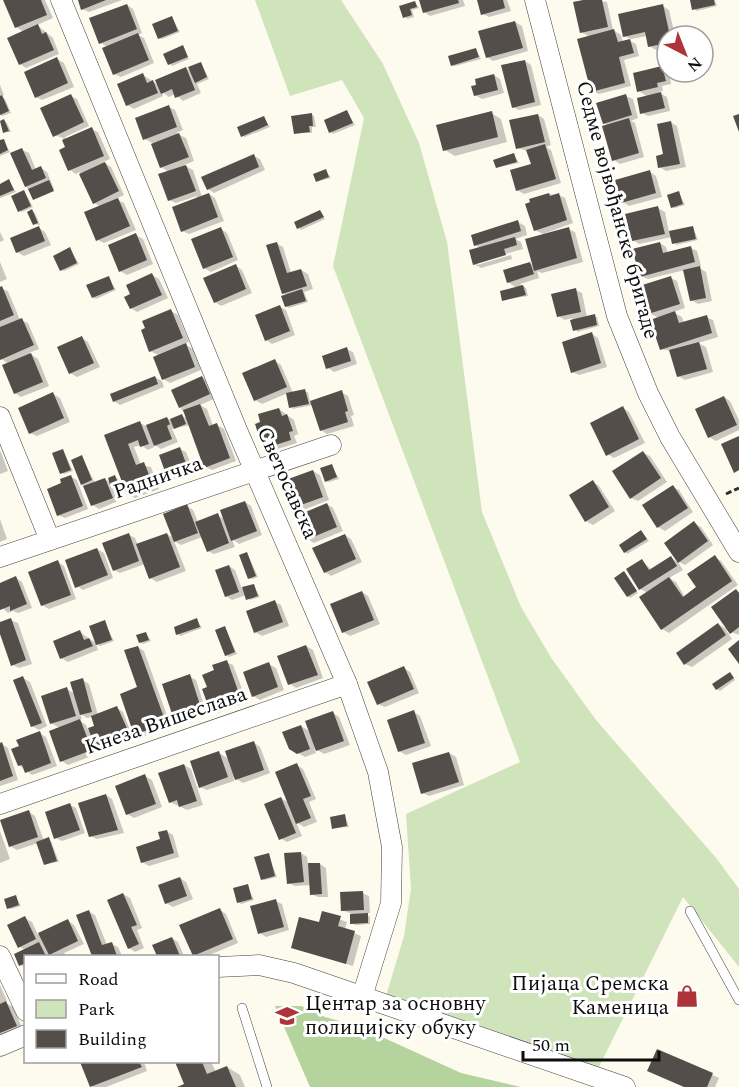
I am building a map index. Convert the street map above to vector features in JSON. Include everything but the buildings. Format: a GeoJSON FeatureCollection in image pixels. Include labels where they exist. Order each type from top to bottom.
{"type":"FeatureCollection","features":[{"type":"Feature","properties":{"kind":"street","name":"Светосавска"},"geometry":{"type":"LineString","coordinates":[[61,0],[255,471],[347,684],[378,772],[392,847],[391,903],[362,997]]}},
{"type":"Feature","properties":{"kind":"street","name":"Седме војвођанске бригаде"},"geometry":{"type":"LineString","coordinates":[[535,0],[617,316],[648,393],[670,437],[739,552]]}},
{"type":"Feature","properties":{"kind":"street"},"geometry":{"type":"LineString","coordinates":[[0,417],[50,540]]}},
{"type":"Feature","properties":{"kind":"street","name":"Радничка"},"geometry":{"type":"LineString","coordinates":[[0,556],[331,445]]}},
{"type":"Feature","properties":{"kind":"street","name":"Кнеза Вишеслава"},"geometry":{"type":"LineString","coordinates":[[0,804],[347,684]]}},
{"type":"Feature","properties":{"kind":"street"},"geometry":{"type":"LineString","coordinates":[[0,956],[24,1007]]}},
{"type":"Feature","properties":{"kind":"street"},"geometry":{"type":"LineString","coordinates":[[219,967],[259,965],[294,973],[625,1087]]}},
{"type":"Feature","properties":{"kind":"street"},"geometry":{"type":"LineString","coordinates":[[0,1046],[24,1036]]}},
{"type":"Feature","properties":{"kind":"lane"},"geometry":{"type":"LineString","coordinates":[[690,910],[739,1000]]}},
{"type":"Feature","properties":{"kind":"lane"},"geometry":{"type":"LineString","coordinates":[[242,1008],[267,1087]]}},
{"type":"Feature","properties":{"kind":"green space"},"geometry":{"type":"Polygon","coordinates":[[[255,0],[341,0],[383,64],[419,143],[447,242],[482,512],[521,607],[552,659],[596,720],[717,859],[739,889],[739,967],[683,897],[595,1075],[386,996],[404,936],[411,889],[406,814],[520,762],[333,266],[364,118],[342,80],[290,96],[255,0]]]}},
{"type":"Feature","properties":{"kind":"green space"},"geometry":{"type":"Polygon","coordinates":[[[275,1006],[301,1006],[325,1017],[358,1026],[461,1073],[521,1087],[310,1087],[275,1006]]]}},
{"type":"Feature","properties":{"kind":"place","name":"Пијаца Сремска Каменица"},"geometry":{"type":"Point","coordinates":[687,996]}},
{"type":"Feature","properties":{"kind":"place","name":"Центар за основну полицијску обуку"},"geometry":{"type":"Point","coordinates":[287,1016]}}]}
